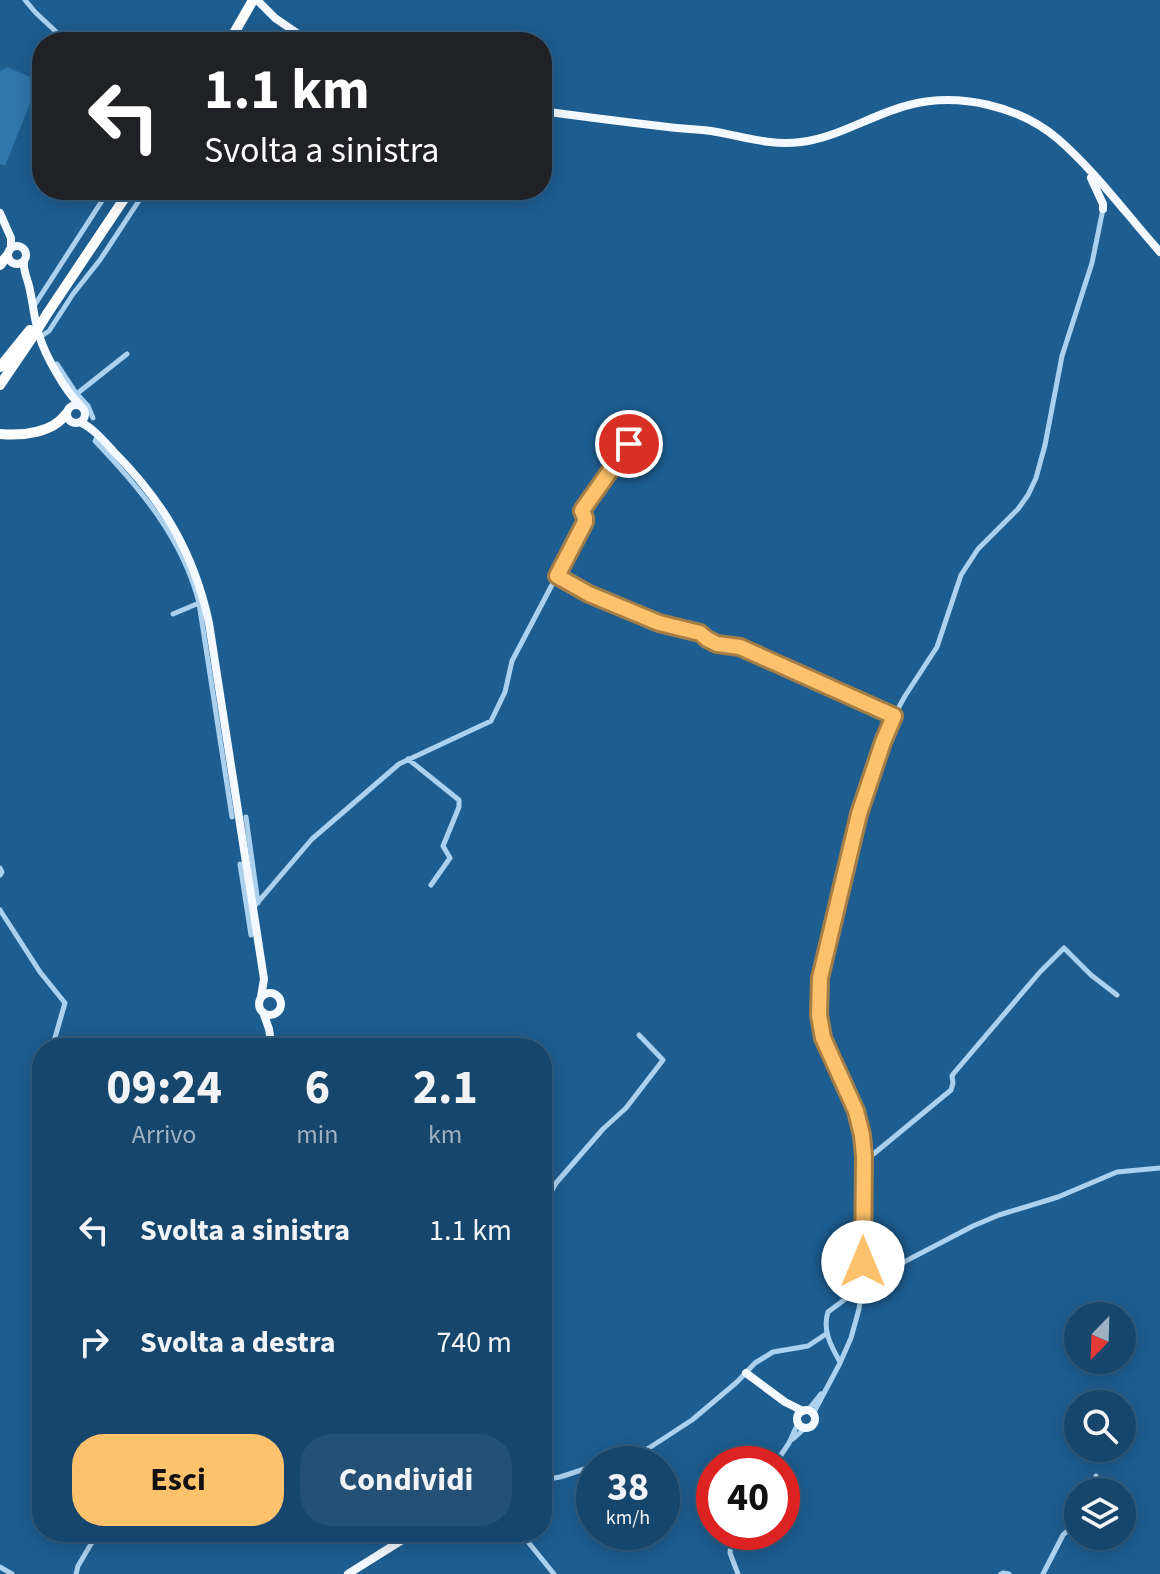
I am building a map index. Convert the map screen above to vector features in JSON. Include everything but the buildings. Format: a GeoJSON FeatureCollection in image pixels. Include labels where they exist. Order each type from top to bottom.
{"type":"FeatureCollection","features":[{"type":"Feature","properties":{"kind":"highway"},"geometry":{"type":"LineString","coordinates":[[234,32],[250,2]]}},
{"type":"Feature","properties":{"kind":"highway"},"geometry":{"type":"LineString","coordinates":[[234,32],[250,2]]}},
{"type":"Feature","properties":{"kind":"highway"},"geometry":{"type":"LineString","coordinates":[[0,387],[36,331],[41,311],[121,200]]}},
{"type":"Feature","properties":{"kind":"highway"},"geometry":{"type":"LineString","coordinates":[[0,367],[36,331]]}},
{"type":"Feature","properties":{"kind":"highway"},"geometry":{"type":"LineString","coordinates":[[0,376],[36,331]]}},
{"type":"Feature","properties":{"kind":"highway"},"geometry":{"type":"LineString","coordinates":[[2,434],[32,433],[76,418]]}},
{"type":"Feature","properties":{"kind":"main road"},"geometry":{"type":"LineString","coordinates":[[250,2],[294,32]]}},
{"type":"Feature","properties":{"kind":"main road"},"geometry":{"type":"LineString","coordinates":[[552,112],[790,143],[823,137],[911,104],[939,100],[976,102],[1015,114],[1056,138],[1160,252]]}},
{"type":"Feature","properties":{"kind":"main road"},"geometry":{"type":"LineString","coordinates":[[1085,167],[1104,206]]}},
{"type":"Feature","properties":{"kind":"main road"},"geometry":{"type":"LineString","coordinates":[[1104,206],[1111,196]]}},
{"type":"Feature","properties":{"kind":"main road"},"geometry":{"type":"LineString","coordinates":[[1104,206],[1121,206]]}},
{"type":"Feature","properties":{"kind":"main road"},"geometry":{"type":"LineString","coordinates":[[0,213],[13,258],[41,311]]}},
{"type":"Feature","properties":{"kind":"main road"},"geometry":{"type":"LineString","coordinates":[[36,331],[53,365],[84,409],[76,418]]}},
{"type":"Feature","properties":{"kind":"main road"},"geometry":{"type":"LineString","coordinates":[[73,394],[76,418],[98,435],[160,505],[186,551],[205,605],[248,892],[256,906],[264,979],[259,1003],[267,1013],[270,1038]]}},
{"type":"Feature","properties":{"kind":"main road"},"geometry":{"type":"LineString","coordinates":[[264,979],[280,1005],[277,1012],[267,1013]]}},
{"type":"Feature","properties":{"kind":"main road"},"geometry":{"type":"LineString","coordinates":[[261,997],[272,993]]}},
{"type":"Feature","properties":{"kind":"main road"},"geometry":{"type":"LineString","coordinates":[[746,1373],[804,1417]]}},
{"type":"Feature","properties":{"kind":"main road"},"geometry":{"type":"LineString","coordinates":[[348,1574],[399,1542]]}},
{"type":"Feature","properties":{"kind":"street"},"geometry":{"type":"LineString","coordinates":[[25,0],[56,32]]}},
{"type":"Feature","properties":{"kind":"street"},"geometry":{"type":"LineString","coordinates":[[41,311],[103,200]]}},
{"type":"Feature","properties":{"kind":"street"},"geometry":{"type":"LineString","coordinates":[[36,331],[49,331],[139,200]]}},
{"type":"Feature","properties":{"kind":"street"},"geometry":{"type":"LineString","coordinates":[[787,1446],[840,1363],[859,1309],[863,1278],[862,1135],[856,1111],[823,1038],[819,1017],[820,978],[859,814],[894,716],[937,647],[961,575],[971,558],[1018,509],[1036,478],[1062,356],[1092,263],[1104,206]]}},
{"type":"Feature","properties":{"kind":"street"},"geometry":{"type":"LineString","coordinates":[[76,418],[88,406],[73,394],[127,354]]}},
{"type":"Feature","properties":{"kind":"street"},"geometry":{"type":"LineString","coordinates":[[98,435],[95,441],[139,489],[166,528],[189,572],[199,603],[226,755],[232,817]]}},
{"type":"Feature","properties":{"kind":"street"},"geometry":{"type":"LineString","coordinates":[[256,906],[312,839],[406,760],[491,721],[506,687],[512,661],[585,522],[582,511],[632,437]]}},
{"type":"Feature","properties":{"kind":"street"},"geometry":{"type":"LineString","coordinates":[[557,576],[589,594],[659,623],[700,633],[717,644],[740,647],[894,716]]}},
{"type":"Feature","properties":{"kind":"street"},"geometry":{"type":"LineString","coordinates":[[173,614],[199,603]]}},
{"type":"Feature","properties":{"kind":"street"},"geometry":{"type":"LineString","coordinates":[[406,760],[459,800],[443,846],[450,858],[431,885]]}},
{"type":"Feature","properties":{"kind":"street"},"geometry":{"type":"LineString","coordinates":[[246,817],[256,906]]}},
{"type":"Feature","properties":{"kind":"street"},"geometry":{"type":"LineString","coordinates":[[240,864],[248,892],[251,935]]}},
{"type":"Feature","properties":{"kind":"street"},"geometry":{"type":"LineString","coordinates":[[0,868],[0,875]]}},
{"type":"Feature","properties":{"kind":"street"},"geometry":{"type":"LineString","coordinates":[[0,910],[40,972],[66,1005],[55,1038]]}},
{"type":"Feature","properties":{"kind":"street"},"geometry":{"type":"LineString","coordinates":[[864,1161],[951,1090],[954,1073],[1064,948],[1117,995]]}},
{"type":"Feature","properties":{"kind":"street"},"geometry":{"type":"LineString","coordinates":[[552,1190],[603,1129],[626,1108],[663,1060],[639,1035]]}},
{"type":"Feature","properties":{"kind":"street"},"geometry":{"type":"LineString","coordinates":[[863,1278],[879,1275],[999,1215],[1058,1197],[1117,1172],[1160,1168]]}},
{"type":"Feature","properties":{"kind":"street"},"geometry":{"type":"LineString","coordinates":[[840,1363],[826,1334],[828,1312],[861,1288]]}},
{"type":"Feature","properties":{"kind":"street"},"geometry":{"type":"LineString","coordinates":[[652,1446],[692,1420],[755,1363],[773,1352],[808,1346],[826,1334]]}},
{"type":"Feature","properties":{"kind":"street"},"geometry":{"type":"LineString","coordinates":[[552,1479],[576,1471]]}},
{"type":"Feature","properties":{"kind":"street"},"geometry":{"type":"LineString","coordinates":[[1043,1574],[1064,1534]]}},
{"type":"Feature","properties":{"kind":"street"},"geometry":{"type":"LineString","coordinates":[[76,1574],[92,1542]]}},
{"type":"Feature","properties":{"kind":"street"},"geometry":{"type":"LineString","coordinates":[[528,1542],[554,1574]]}},
{"type":"Feature","properties":{"kind":"street"},"geometry":{"type":"LineString","coordinates":[[730,1550],[738,1574]]}},
{"type":"Feature","properties":{"kind":"street"},"geometry":{"type":"LineString","coordinates":[[0,1567],[12,1574]]}},
{"type":"Feature","properties":{"kind":"street"},"geometry":{"type":"LineString","coordinates":[[1001,1574],[1009,1574]]}},
{"type":"Feature","properties":{"kind":"shaded area"},"geometry":{"type":"Polygon","coordinates":[[[7,67],[32,78],[32,98],[5,166],[0,164],[0,71],[7,67]]]}},
{"type":"Feature","properties":{"kind":"route"},"geometry":{"type":"LineString","coordinates":[[629,444],[583,509],[585,522],[557,576],[589,594],[659,623],[700,633],[717,644],[740,647],[894,716],[859,814],[820,978],[819,1015],[823,1038],[856,1111],[862,1135],[863,1262]]}}]}
